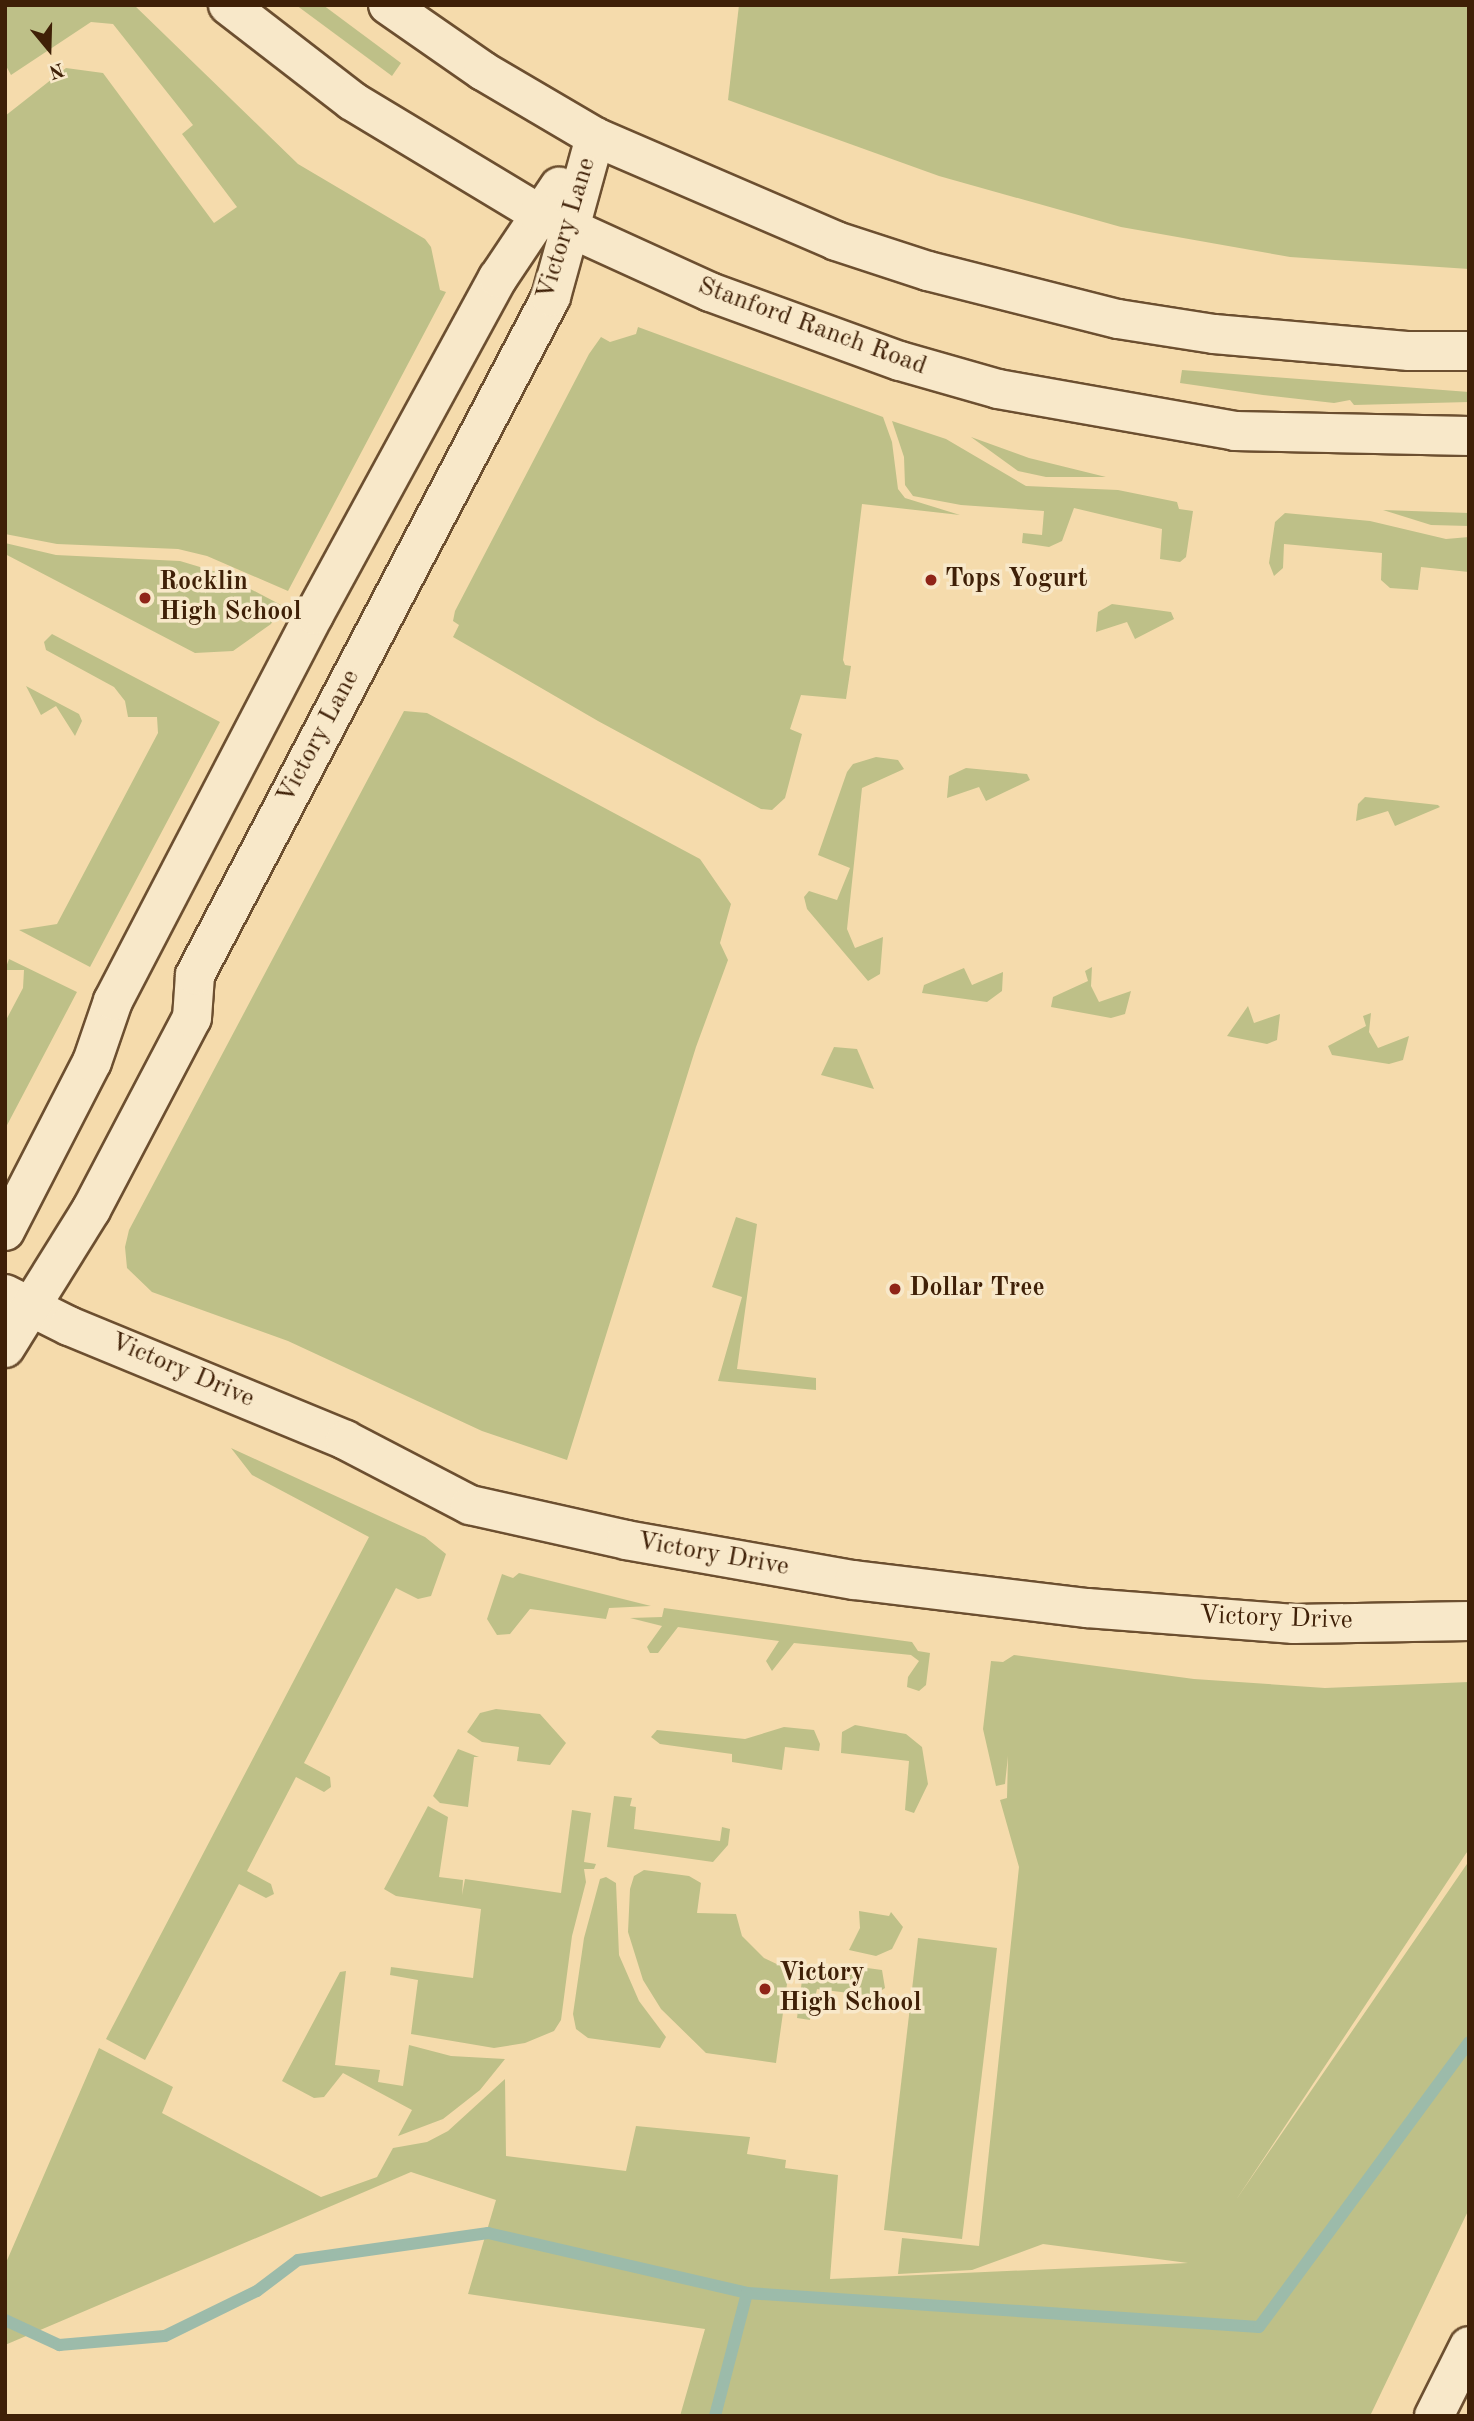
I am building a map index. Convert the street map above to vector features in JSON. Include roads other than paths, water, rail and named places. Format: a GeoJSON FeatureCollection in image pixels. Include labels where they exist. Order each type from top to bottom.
{"type":"FeatureCollection","features":[{"type":"Feature","properties":{"kind":"street","name":"Stanford Ranch Road"},"geometry":{"type":"LineString","coordinates":[[228,5],[352,101],[554,221],[780,319],[901,361],[998,389],[1235,430],[1469,436]]}},
{"type":"Feature","properties":{"kind":"street"},"geometry":{"type":"LineString","coordinates":[[388,5],[483,71],[595,137],[836,241],[1023,296],[1118,319],[1214,334],[1409,351],[1469,351]]}},
{"type":"Feature","properties":{"kind":"street","name":"Victory Lane"},"geometry":{"type":"LineString","coordinates":[[5,1231],[92,1062],[113,1001],[308,627],[498,278],[554,221],[595,137]]}},
{"type":"Feature","properties":{"kind":"street","name":"Victory Lane"},"geometry":{"type":"LineString","coordinates":[[5,1348],[17,1300],[91,1210],[192,1018],[195,975],[551,297],[554,221]]}},
{"type":"Feature","properties":{"kind":"street","name":"Victory Drive"},"geometry":{"type":"LineString","coordinates":[[17,1300],[345,1440],[470,1505],[613,1537],[854,1580],[1087,1608],[1294,1624],[1469,1622]]}},
{"type":"Feature","properties":{"kind":"street"},"geometry":{"type":"LineString","coordinates":[[1434,2416],[1469,2346]]}},
{"type":"Feature","properties":{"kind":"waterway"},"geometry":{"type":"LineString","coordinates":[[5,2320],[59,2345],[165,2336],[257,2291],[298,2260],[488,2233],[747,2293],[1259,2327],[1469,2042]]}},
{"type":"Feature","properties":{"kind":"waterway"},"geometry":{"type":"LineString","coordinates":[[715,2416],[747,2293]]}},
{"type":"Feature","properties":{"kind":"place","name":"Tops Yogurt"},"geometry":{"type":"Point","coordinates":[931,580]}},
{"type":"Feature","properties":{"kind":"place","name":"Rocklin High School"},"geometry":{"type":"Point","coordinates":[145,598]}},
{"type":"Feature","properties":{"kind":"place","name":"Dollar Tree"},"geometry":{"type":"Point","coordinates":[895,1289]}},
{"type":"Feature","properties":{"kind":"place","name":"Victory High School"},"geometry":{"type":"Point","coordinates":[765,1989]}}]}
